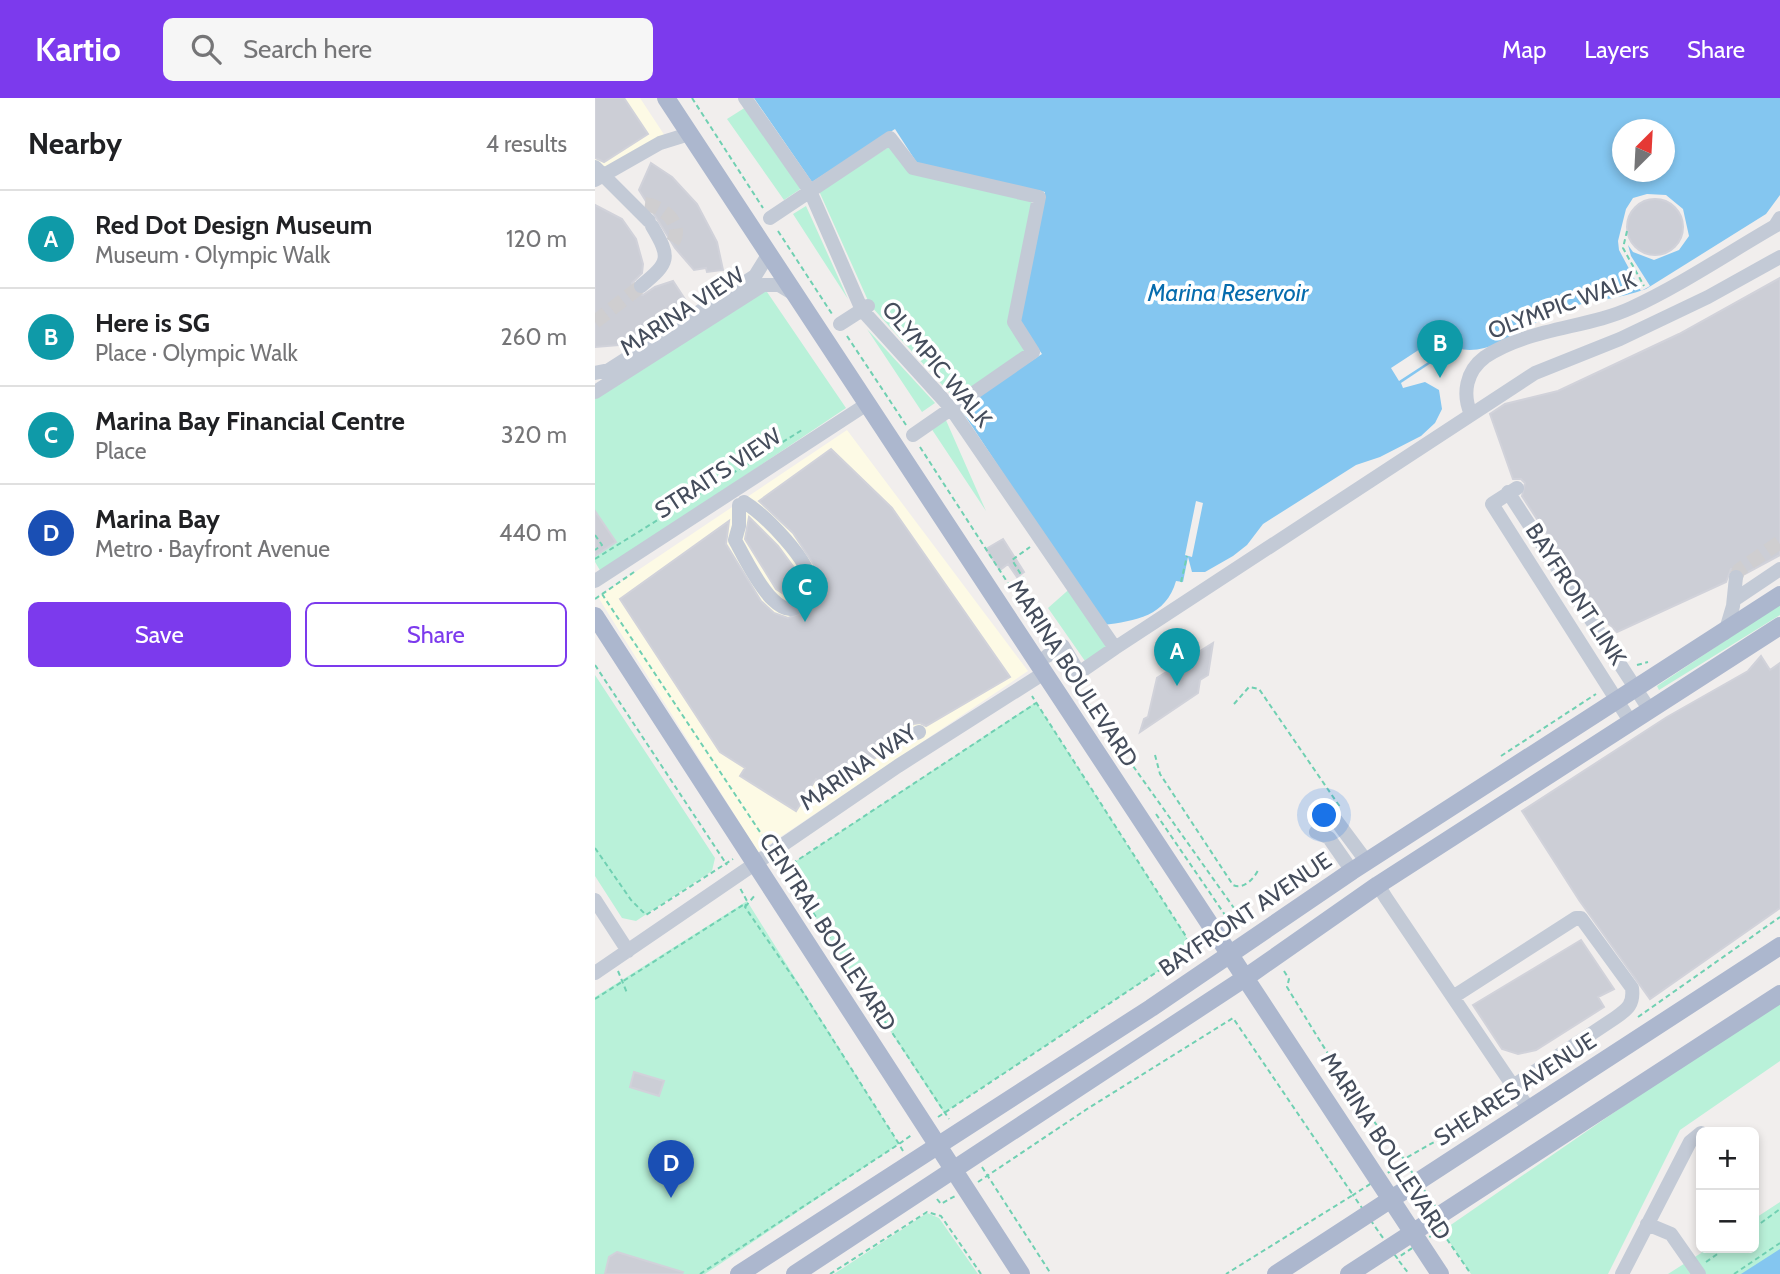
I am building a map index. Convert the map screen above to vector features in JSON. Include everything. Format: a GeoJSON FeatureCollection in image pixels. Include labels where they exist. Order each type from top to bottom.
{"type":"FeatureCollection","features":[{"type":"Feature","properties":{"kind":"main road","name":"MARINA BOULEVARD"},"geometry":{"type":"LineString","coordinates":[[666,98],[867,404],[1048,661],[1230,956],[1440,1274]]}},
{"type":"Feature","properties":{"kind":"main road","name":"BAYFRONT AVENUE"},"geometry":{"type":"LineString","coordinates":[[739,1274],[1230,956],[1359,866],[1725,633],[1780,595]]}},
{"type":"Feature","properties":{"kind":"main road","name":"CENTRAL BOULEVARD"},"geometry":{"type":"LineString","coordinates":[[595,616],[1021,1274]]}},
{"type":"Feature","properties":{"kind":"main road"},"geometry":{"type":"LineString","coordinates":[[795,1274],[952,1168],[1382,891],[1630,721],[1780,626]]}},
{"type":"Feature","properties":{"kind":"main road","name":"SHEARES AVENUE"},"geometry":{"type":"LineString","coordinates":[[1276,1274],[1780,946]]}},
{"type":"Feature","properties":{"kind":"main road"},"geometry":{"type":"LineString","coordinates":[[1349,1274],[1780,994]]}},
{"type":"Feature","properties":{"kind":"street","name":"OLYMPIC WALK"},"geometry":{"type":"LineString","coordinates":[[745,98],[810,191],[866,308],[950,407],[1115,648]]}},
{"type":"Feature","properties":{"kind":"street"},"geometry":{"type":"LineString","coordinates":[[641,286],[664,266],[669,247],[651,224],[642,206],[598,174],[660,143],[689,134]]}},
{"type":"Feature","properties":{"kind":"street"},"geometry":{"type":"LineString","coordinates":[[770,218],[890,138],[913,167],[1039,197],[1014,322],[1033,352],[913,435]]}},
{"type":"Feature","properties":{"kind":"street","name":"OLYMPIC WALK"},"geometry":{"type":"LineString","coordinates":[[1471,414],[1465,390],[1475,368],[1485,357],[1546,331],[1630,309],[1775,226],[1780,218]]}},
{"type":"Feature","properties":{"kind":"street","name":"MARINA VIEW"},"geometry":{"type":"LineString","coordinates":[[595,373],[610,370],[755,276],[768,255]]}},
{"type":"Feature","properties":{"kind":"street"},"geometry":{"type":"LineString","coordinates":[[1048,661],[1063,646],[1076,677],[1115,648],[1535,373],[1620,339],[1709,298],[1780,257]]}},
{"type":"Feature","properties":{"kind":"street","name":"MARINA VIEW"},"geometry":{"type":"LineString","coordinates":[[595,392],[763,285],[779,285],[795,295]]}},
{"type":"Feature","properties":{"kind":"street"},"geometry":{"type":"LineString","coordinates":[[840,324],[866,308]]}},
{"type":"Feature","properties":{"kind":"street","name":"STRAITS VIEW"},"geometry":{"type":"LineString","coordinates":[[599,588],[867,404]]}},
{"type":"Feature","properties":{"kind":"street","name":"BAYFRONT LINK"},"geometry":{"type":"LineString","coordinates":[[1630,721],[1492,504],[1506,490],[1538,533],[1649,709]]}},
{"type":"Feature","properties":{"kind":"street"},"geometry":{"type":"LineString","coordinates":[[742,504],[768,522],[806,565],[811,576],[809,591],[792,607],[784,608],[771,601],[734,540],[740,524],[742,504]]}},
{"type":"Feature","properties":{"kind":"street"},"geometry":{"type":"LineString","coordinates":[[1531,565],[1531,546],[1538,533]]}},
{"type":"Feature","properties":{"kind":"street"},"geometry":{"type":"LineString","coordinates":[[1734,600],[1780,569]]}},
{"type":"Feature","properties":{"kind":"street"},"geometry":{"type":"LineString","coordinates":[[1725,633],[1734,600],[1736,577]]}},
{"type":"Feature","properties":{"kind":"street","name":"MARINA WAY"},"geometry":{"type":"LineString","coordinates":[[595,972],[1048,661]]}},
{"type":"Feature","properties":{"kind":"street"},"geometry":{"type":"LineString","coordinates":[[1341,817],[1359,866]]}},
{"type":"Feature","properties":{"kind":"street"},"geometry":{"type":"LineString","coordinates":[[1316,832],[1329,838],[1359,866]]}},
{"type":"Feature","properties":{"kind":"street"},"geometry":{"type":"LineString","coordinates":[[1382,891],[1529,1109]]}},
{"type":"Feature","properties":{"kind":"street"},"geometry":{"type":"LineString","coordinates":[[595,900],[628,951]]}},
{"type":"Feature","properties":{"kind":"street"},"geometry":{"type":"LineString","coordinates":[[1453,998],[1576,918],[1581,918],[1632,988],[1633,999],[1629,1007],[1513,1086]]}},
{"type":"Feature","properties":{"kind":"street"},"geometry":{"type":"LineString","coordinates":[[1622,1274],[1690,1142],[1696,1137]]}},
{"type":"Feature","properties":{"kind":"street"},"geometry":{"type":"LineString","coordinates":[[1680,1161],[1696,1156]]}},
{"type":"Feature","properties":{"kind":"street"},"geometry":{"type":"LineString","coordinates":[[1647,1224],[1671,1234],[1697,1272]]}},
{"type":"Feature","properties":{"kind":"path"},"geometry":{"type":"LineString","coordinates":[[692,98],[913,435],[1048,661]]}},
{"type":"Feature","properties":{"kind":"path"},"geometry":{"type":"LineString","coordinates":[[1627,231],[1623,248],[1650,297]]}},
{"type":"Feature","properties":{"kind":"path"},"geometry":{"type":"LineString","coordinates":[[595,559],[805,428]]}},
{"type":"Feature","properties":{"kind":"path"},"geometry":{"type":"LineString","coordinates":[[595,535],[602,545],[595,550]]}},
{"type":"Feature","properties":{"kind":"path"},"geometry":{"type":"LineString","coordinates":[[1025,581],[1012,560],[1041,539]]}},
{"type":"Feature","properties":{"kind":"path"},"geometry":{"type":"LineString","coordinates":[[1181,582],[1187,556]]}},
{"type":"Feature","properties":{"kind":"path"},"geometry":{"type":"LineString","coordinates":[[595,599],[599,588]]}},
{"type":"Feature","properties":{"kind":"path"},"geometry":{"type":"LineString","coordinates":[[599,588],[766,841]]}},
{"type":"Feature","properties":{"kind":"path"},"geometry":{"type":"LineString","coordinates":[[595,665],[726,864],[747,901],[745,907]]}},
{"type":"Feature","properties":{"kind":"path"},"geometry":{"type":"LineString","coordinates":[[1076,677],[1247,926]]}},
{"type":"Feature","properties":{"kind":"path"},"geometry":{"type":"LineString","coordinates":[[1234,704],[1249,687],[1259,690],[1341,817]]}},
{"type":"Feature","properties":{"kind":"path"},"geometry":{"type":"LineString","coordinates":[[1036,702],[1187,938],[1185,948],[1184,954],[944,1113],[784,869],[1036,702]]}},
{"type":"Feature","properties":{"kind":"path"},"geometry":{"type":"LineString","coordinates":[[1155,755],[1160,774],[1233,885],[1244,885],[1255,876],[1259,868]]}},
{"type":"Feature","properties":{"kind":"path"},"geometry":{"type":"LineString","coordinates":[[595,848],[631,900],[646,915],[726,864]]}},
{"type":"Feature","properties":{"kind":"path"},"geometry":{"type":"LineString","coordinates":[[595,999],[743,905],[745,907]]}},
{"type":"Feature","properties":{"kind":"path"},"geometry":{"type":"LineString","coordinates":[[700,1274],[899,1144],[799,986],[745,907]]}},
{"type":"Feature","properties":{"kind":"path"},"geometry":{"type":"LineString","coordinates":[[1185,948],[1203,952]]}},
{"type":"Feature","properties":{"kind":"path"},"geometry":{"type":"LineString","coordinates":[[1282,969],[1289,979],[1287,987],[1327,1051],[1378,1127],[1404,1158]]}},
{"type":"Feature","properties":{"kind":"path"},"geometry":{"type":"LineString","coordinates":[[1051,1274],[987,1176],[1087,1109],[1233,1018],[1353,1195],[1226,1274]]}},
{"type":"Feature","properties":{"kind":"path"},"geometry":{"type":"LineString","coordinates":[[1759,1224],[1780,1209]]}},
{"type":"Feature","properties":{"kind":"path"},"geometry":{"type":"LineString","coordinates":[[830,1274],[927,1212],[941,1216],[981,1274]]}},
{"type":"Feature","properties":{"kind":"path"},"geometry":{"type":"LineString","coordinates":[[1442,1231],[1471,1274]]}},
{"type":"Feature","properties":{"kind":"path"},"geometry":{"type":"LineString","coordinates":[[1734,1274],[1780,1243]]}},
{"type":"Feature","properties":{"kind":"path"},"geometry":{"type":"LineString","coordinates":[[1697,1272],[1720,1253]]}},
{"type":"Feature","properties":{"kind":"path"},"geometry":{"type":"LineString","coordinates":[[1389,1263],[1397,1258],[1409,1274]]}},
{"type":"Feature","properties":{"kind":"shaded area"},"geometry":{"type":"Polygon","coordinates":[[[595,98],[640,98],[665,136],[595,175],[595,98]]]}},
{"type":"Feature","properties":{"kind":"shaded area"},"geometry":{"type":"Polygon","coordinates":[[[847,430],[1028,671],[758,852],[598,597],[847,430]]]}},
{"type":"Feature","properties":{"kind":"green space"},"geometry":{"type":"Polygon","coordinates":[[[746,107],[802,188],[784,200],[727,119],[746,107]]]}},
{"type":"Feature","properties":{"kind":"green space"},"geometry":{"type":"Polygon","coordinates":[[[892,145],[910,173],[1032,200],[1008,323],[1026,351],[954,398],[870,305],[819,191],[892,145]]]}},
{"type":"Feature","properties":{"kind":"green space"},"geometry":{"type":"Polygon","coordinates":[[[806,206],[848,299],[793,214],[806,206]]]}},
{"type":"Feature","properties":{"kind":"green space"},"geometry":{"type":"Polygon","coordinates":[[[765,289],[846,408],[601,572],[595,562],[595,399],[765,289]]]}},
{"type":"Feature","properties":{"kind":"green space"},"geometry":{"type":"Polygon","coordinates":[[[867,329],[935,403],[922,412],[867,329]]]}},
{"type":"Feature","properties":{"kind":"green space"},"geometry":{"type":"Polygon","coordinates":[[[945,418],[986,511],[931,428],[945,418]]]}},
{"type":"Feature","properties":{"kind":"green space"},"geometry":{"type":"Polygon","coordinates":[[[1074,585],[1115,648],[1085,661],[1048,608],[1074,585]]]}},
{"type":"Feature","properties":{"kind":"green space"},"geometry":{"type":"Polygon","coordinates":[[[1780,604],[1780,615],[1659,690],[1657,686],[1780,604]]]}},
{"type":"Feature","properties":{"kind":"green space"},"geometry":{"type":"Polygon","coordinates":[[[595,675],[715,858],[712,871],[636,921],[622,918],[595,876],[595,675]]]}},
{"type":"Feature","properties":{"kind":"green space"},"geometry":{"type":"Polygon","coordinates":[[[1036,702],[1187,938],[1184,954],[944,1113],[784,869],[1036,702]]]}},
{"type":"Feature","properties":{"kind":"green space"},"geometry":{"type":"Polygon","coordinates":[[[747,901],[899,1144],[705,1274],[595,1274],[595,997],[747,901]]]}},
{"type":"Feature","properties":{"kind":"green space"},"geometry":{"type":"Polygon","coordinates":[[[1780,998],[1780,1061],[1680,1130],[1608,1274],[1471,1274],[1442,1231],[1780,998]]]}},
{"type":"Feature","properties":{"kind":"green space"},"geometry":{"type":"Polygon","coordinates":[[[1780,1202],[1780,1274],[1668,1274],[1701,1253],[1759,1253],[1759,1216],[1780,1202]]]}},
{"type":"Feature","properties":{"kind":"green space"},"geometry":{"type":"Polygon","coordinates":[[[927,1213],[939,1218],[978,1274],[834,1274],[927,1213]]]}},
{"type":"Feature","properties":{"kind":"water","name":"Marina Reservoir"},"geometry":{"type":"Polygon","coordinates":[[[754,98],[1780,98],[1780,195],[1766,214],[1646,289],[1567,308],[1492,346],[1461,349],[1444,344],[1435,350],[1440,357],[1401,383],[1403,388],[1425,382],[1439,390],[1442,409],[1435,423],[1421,436],[1380,457],[1356,465],[1263,524],[1247,545],[1205,572],[1192,572],[1188,557],[1183,582],[1176,581],[1165,602],[1157,609],[1138,619],[1103,625],[960,408],[1042,354],[1019,321],[1045,192],[917,163],[895,129],[812,182],[754,98]]]}},
{"type":"Feature","properties":{"kind":"water"},"geometry":{"type":"Polygon","coordinates":[[[1780,1249],[1780,1274],[1741,1274],[1780,1249]]]}},
{"type":"Feature","properties":{"kind":"pier"},"geometry":{"type":"Polygon","coordinates":[[[1647,194],[1666,195],[1683,209],[1689,236],[1679,250],[1654,260],[1633,252],[1628,245],[1631,256],[1650,286],[1641,291],[1619,250],[1618,241],[1626,209],[1633,198],[1647,194]]]}},
{"type":"Feature","properties":{"kind":"pier"},"geometry":{"type":"Polygon","coordinates":[[[1440,336],[1444,344],[1435,350],[1439,355],[1399,381],[1391,368],[1440,336]]]}},
{"type":"Feature","properties":{"kind":"pier"},"geometry":{"type":"Polygon","coordinates":[[[1196,501],[1203,503],[1192,557],[1185,555],[1196,501]]]}},
{"type":"Feature","properties":{"kind":"building"},"geometry":{"type":"Polygon","coordinates":[[[595,98],[624,98],[648,134],[604,162],[595,158],[595,98]]]}},
{"type":"Feature","properties":{"kind":"building"},"geometry":{"type":"Polygon","coordinates":[[[651,163],[672,177],[697,204],[717,242],[723,270],[694,270],[675,248],[639,190],[651,163]]]}},
{"type":"Feature","properties":{"kind":"building"},"geometry":{"type":"Polygon","coordinates":[[[1655,199],[1666,201],[1675,207],[1681,216],[1681,238],[1675,247],[1666,253],[1655,255],[1644,253],[1635,247],[1629,238],[1627,227],[1629,216],[1635,207],[1644,201],[1655,199]]]}},
{"type":"Feature","properties":{"kind":"building"},"geometry":{"type":"Polygon","coordinates":[[[595,205],[622,219],[636,239],[643,264],[642,273],[632,283],[634,293],[643,295],[655,287],[673,281],[690,307],[631,344],[595,347],[595,205]]]}},
{"type":"Feature","properties":{"kind":"building"},"geometry":{"type":"Polygon","coordinates":[[[1780,278],[1780,555],[1745,574],[1741,569],[1731,569],[1726,582],[1617,632],[1598,613],[1522,496],[1525,483],[1521,479],[1513,479],[1490,414],[1505,404],[1558,391],[1679,334],[1780,278]]]}},
{"type":"Feature","properties":{"kind":"building"},"geometry":{"type":"Polygon","coordinates":[[[831,449],[892,508],[1010,677],[926,726],[913,724],[908,737],[830,787],[816,779],[796,811],[740,776],[745,768],[720,752],[620,599],[729,521],[726,544],[761,601],[774,613],[788,618],[806,611],[820,589],[818,571],[793,533],[759,501],[831,449]]]}},
{"type":"Feature","properties":{"kind":"building"},"geometry":{"type":"Polygon","coordinates":[[[595,511],[616,542],[595,556],[595,511]]]}},
{"type":"Feature","properties":{"kind":"building"},"geometry":{"type":"Polygon","coordinates":[[[749,517],[778,546],[795,569],[801,584],[790,598],[776,589],[745,539],[749,517]]]}},
{"type":"Feature","properties":{"kind":"building"},"geometry":{"type":"Polygon","coordinates":[[[1003,539],[1024,572],[1017,577],[1008,564],[1000,570],[986,549],[1003,539]]]}},
{"type":"Feature","properties":{"kind":"building"},"geometry":{"type":"Polygon","coordinates":[[[1213,643],[1208,675],[1200,680],[1198,693],[1140,732],[1144,719],[1148,717],[1157,678],[1213,643]]]}},
{"type":"Feature","properties":{"kind":"building"},"geometry":{"type":"Polygon","coordinates":[[[1761,656],[1770,670],[1780,663],[1780,908],[1650,999],[1579,900],[1522,811],[1667,717],[1748,671],[1761,656]]]}},
{"type":"Feature","properties":{"kind":"building"},"geometry":{"type":"Polygon","coordinates":[[[1581,940],[1614,989],[1598,997],[1604,1007],[1536,1050],[1518,1054],[1502,1049],[1473,1005],[1581,940]]]}},
{"type":"Feature","properties":{"kind":"building"},"geometry":{"type":"Polygon","coordinates":[[[634,1072],[664,1081],[659,1096],[630,1087],[634,1072]]]}},
{"type":"Feature","properties":{"kind":"building"},"geometry":{"type":"Polygon","coordinates":[[[617,1252],[683,1272],[605,1274],[609,1257],[617,1252]]]}},
{"type":"Feature","properties":{"kind":"tunnel"},"geometry":{"type":"LineString","coordinates":[[645,204],[659,209],[671,218],[676,230],[672,244]]}},
{"type":"Feature","properties":{"kind":"tunnel"},"geometry":{"type":"LineString","coordinates":[[595,322],[641,286]]}},
{"type":"Feature","properties":{"kind":"tunnel"},"geometry":{"type":"LineString","coordinates":[[1736,577],[1739,570],[1780,542]]}},
{"type":"Feature","properties":{"kind":"place","name":"Here is SG"},"geometry":{"type":"Point","coordinates":[1440,378]}},
{"type":"Feature","properties":{"kind":"place","name":"Marina Bay Financial Centre"},"geometry":{"type":"Point","coordinates":[805,622]}},
{"type":"Feature","properties":{"kind":"place","name":"Red Dot Design Museum"},"geometry":{"type":"Point","coordinates":[1177,686]}},
{"type":"Feature","properties":{"kind":"place","name":"Marina Bay"},"geometry":{"type":"Point","coordinates":[671,1198]}}]}
